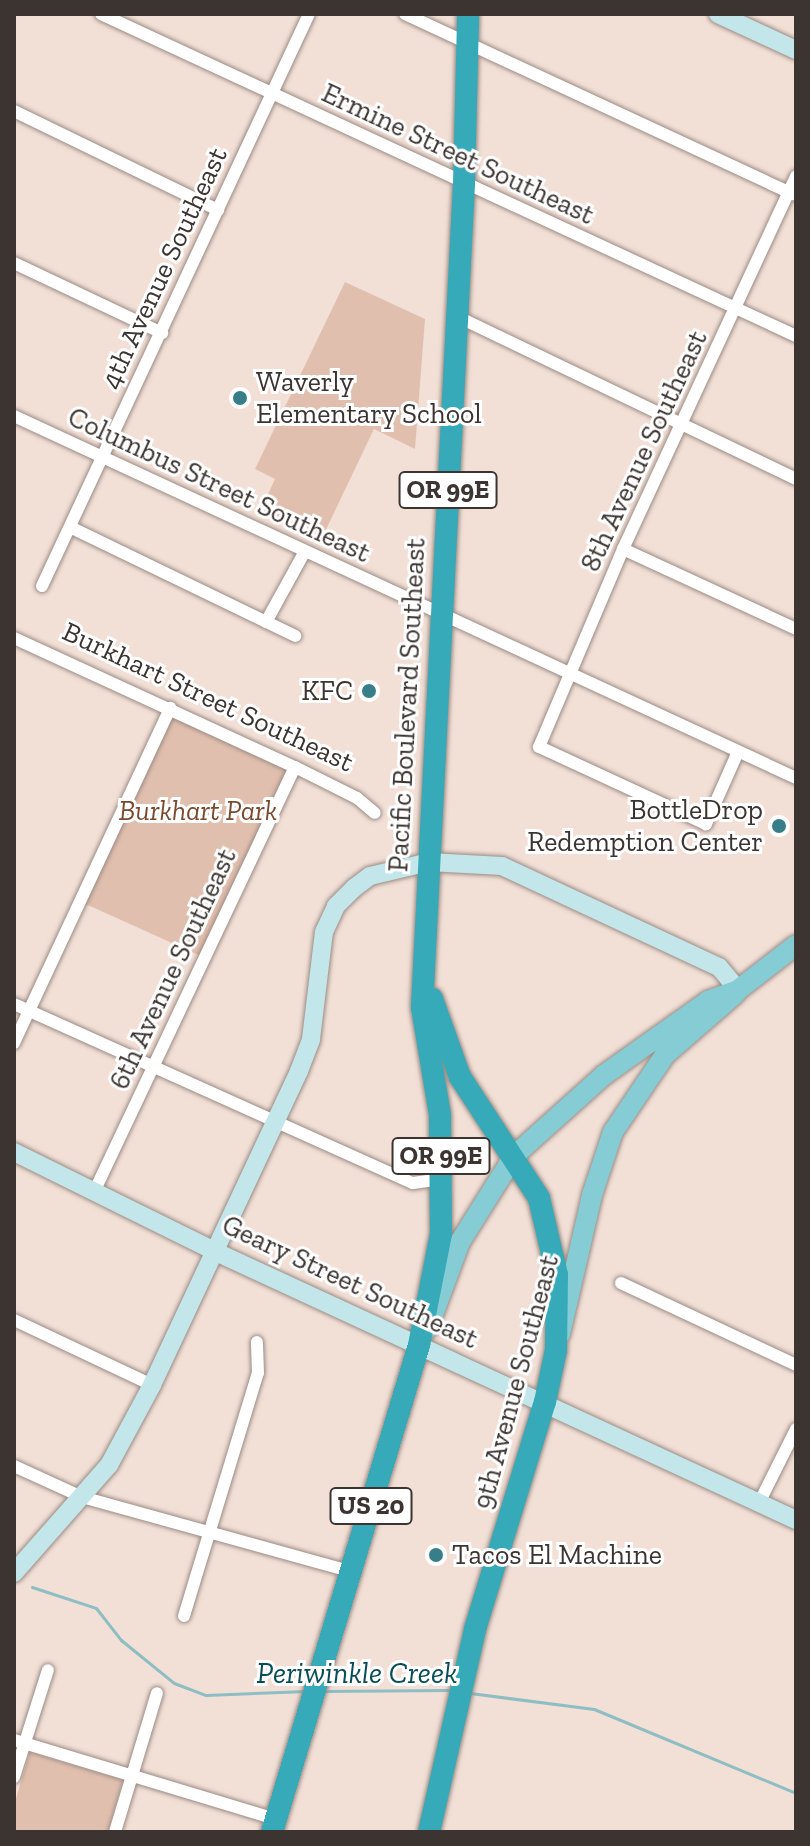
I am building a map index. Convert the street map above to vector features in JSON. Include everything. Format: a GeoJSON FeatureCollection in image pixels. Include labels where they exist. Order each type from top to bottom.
{"type":"FeatureCollection","features":[{"type":"Feature","properties":{"kind":"highway","name":"Pacific Boulevard Southeast"},"geometry":{"type":"LineString","coordinates":[[274,1825],[419,1345],[441,1234],[440,1115],[425,1044],[424,967],[464,183],[468,14]]}},
{"type":"Feature","properties":{"kind":"highway","name":"Pacific Boulevard Southeast"},"geometry":{"type":"LineString","coordinates":[[424,967],[439,1028],[460,1077],[539,1198],[550,1233],[557,1275],[556,1350]]}},
{"type":"Feature","properties":{"kind":"highway","name":"9th Avenue Southeast"},"geometry":{"type":"LineString","coordinates":[[430,1830],[462,1679],[545,1402],[556,1350]]}},
{"type":"Feature","properties":{"kind":"main road"},"geometry":{"type":"LineString","coordinates":[[718,14],[796,50]]}},
{"type":"Feature","properties":{"kind":"main road"},"geometry":{"type":"LineString","coordinates":[[14,1573],[109,1465],[152,1385],[277,1121],[311,1039],[324,932],[336,906],[370,876],[429,862],[502,866],[719,967],[738,990]]}},
{"type":"Feature","properties":{"kind":"main road","name":"US 20"},"geometry":{"type":"LineString","coordinates":[[419,1345],[460,1242],[514,1156],[604,1075],[708,1001],[738,990],[796,945]]}},
{"type":"Feature","properties":{"kind":"main road","name":"9th Avenue Southeast"},"geometry":{"type":"LineString","coordinates":[[556,1350],[578,1276],[592,1195],[613,1132],[665,1055],[738,990]]}},
{"type":"Feature","properties":{"kind":"main road","name":"Geary Street Southeast"},"geometry":{"type":"LineString","coordinates":[[14,1152],[216,1252],[796,1520]]}},
{"type":"Feature","properties":{"kind":"street","name":"Ermine Street Southeast"},"geometry":{"type":"LineString","coordinates":[[101,14],[796,336]]}},
{"type":"Feature","properties":{"kind":"street","name":"4th Avenue Southeast"},"geometry":{"type":"LineString","coordinates":[[42,586],[72,528],[309,14]]}},
{"type":"Feature","properties":{"kind":"street"},"geometry":{"type":"LineString","coordinates":[[405,14],[792,194]]}},
{"type":"Feature","properties":{"kind":"street"},"geometry":{"type":"LineString","coordinates":[[14,111],[218,210]]}},
{"type":"Feature","properties":{"kind":"street","name":"8th Avenue Southeast"},"geometry":{"type":"LineString","coordinates":[[737,754],[706,824],[539,747],[623,549],[792,194],[796,176]]}},
{"type":"Feature","properties":{"kind":"street"},"geometry":{"type":"LineString","coordinates":[[14,263],[162,333]]}},
{"type":"Feature","properties":{"kind":"street"},"geometry":{"type":"LineString","coordinates":[[456,316],[683,428],[796,479]]}},
{"type":"Feature","properties":{"kind":"street","name":"Columbus Street Southeast"},"geometry":{"type":"LineString","coordinates":[[14,416],[304,553],[442,613],[737,754],[795,774]]}},
{"type":"Feature","properties":{"kind":"street"},"geometry":{"type":"LineString","coordinates":[[72,528],[295,636]]}},
{"type":"Feature","properties":{"kind":"street"},"geometry":{"type":"LineString","coordinates":[[623,549],[796,629]]}},
{"type":"Feature","properties":{"kind":"street"},"geometry":{"type":"LineString","coordinates":[[266,622],[304,553]]}},
{"type":"Feature","properties":{"kind":"street","name":"Burkhart Street Southeast"},"geometry":{"type":"LineString","coordinates":[[14,638],[295,767],[357,798],[375,813]]}},
{"type":"Feature","properties":{"kind":"street"},"geometry":{"type":"LineString","coordinates":[[14,1043],[170,708]]}},
{"type":"Feature","properties":{"kind":"street","name":"6th Avenue Southeast"},"geometry":{"type":"LineString","coordinates":[[94,1192],[295,767]]}},
{"type":"Feature","properties":{"kind":"street"},"geometry":{"type":"LineString","coordinates":[[14,1004],[413,1183],[442,1179]]}},
{"type":"Feature","properties":{"kind":"street"},"geometry":{"type":"LineString","coordinates":[[621,1283],[796,1365]]}},
{"type":"Feature","properties":{"kind":"street"},"geometry":{"type":"LineString","coordinates":[[14,1320],[152,1385]]}},
{"type":"Feature","properties":{"kind":"street"},"geometry":{"type":"LineString","coordinates":[[184,1616],[258,1373],[257,1342]]}},
{"type":"Feature","properties":{"kind":"street"},"geometry":{"type":"LineString","coordinates":[[759,1503],[796,1429]]}},
{"type":"Feature","properties":{"kind":"street"},"geometry":{"type":"LineString","coordinates":[[14,1466],[82,1497],[352,1572]]}},
{"type":"Feature","properties":{"kind":"street"},"geometry":{"type":"LineString","coordinates":[[14,1777],[19,1741],[48,1670]]}},
{"type":"Feature","properties":{"kind":"street"},"geometry":{"type":"LineString","coordinates":[[115,1832],[157,1693]]}},
{"type":"Feature","properties":{"kind":"street"},"geometry":{"type":"LineString","coordinates":[[19,1741],[134,1774],[274,1825]]}},
{"type":"Feature","properties":{"kind":"green space"},"geometry":{"type":"Polygon","coordinates":[[[345,282],[425,319],[415,449],[374,429],[321,540],[260,512],[275,479],[255,469],[345,282]]]}},
{"type":"Feature","properties":{"kind":"green space","name":"Burkhart Park"},"geometry":{"type":"Polygon","coordinates":[[[170,708],[295,767],[205,958],[79,901],[170,708]]]}},
{"type":"Feature","properties":{"kind":"green space"},"geometry":{"type":"Polygon","coordinates":[[[30,1752],[123,1780],[108,1832],[14,1832],[14,1805],[30,1752]]]}},
{"type":"Feature","properties":{"kind":"waterway","name":"Periwinkle Creek"},"geometry":{"type":"LineString","coordinates":[[32,1587],[96,1608],[121,1640],[174,1683],[206,1695],[307,1691]]}},
{"type":"Feature","properties":{"kind":"waterway","name":"Periwinkle Creek"},"geometry":{"type":"LineString","coordinates":[[322,1691],[451,1690]]}},
{"type":"Feature","properties":{"kind":"waterway","name":"Periwinkle Creek"},"geometry":{"type":"LineString","coordinates":[[470,1693],[594,1709],[796,1793]]}},
{"type":"Feature","properties":{"kind":"place","name":"Waverly Elementary School"},"geometry":{"type":"Point","coordinates":[240,398]}},
{"type":"Feature","properties":{"kind":"place","name":"KFC"},"geometry":{"type":"Point","coordinates":[369,691]}},
{"type":"Feature","properties":{"kind":"place","name":"BottleDrop Redemption Center"},"geometry":{"type":"Point","coordinates":[779,826]}},
{"type":"Feature","properties":{"kind":"place","name":"Tacos El Machine"},"geometry":{"type":"Point","coordinates":[436,1555]}}]}
